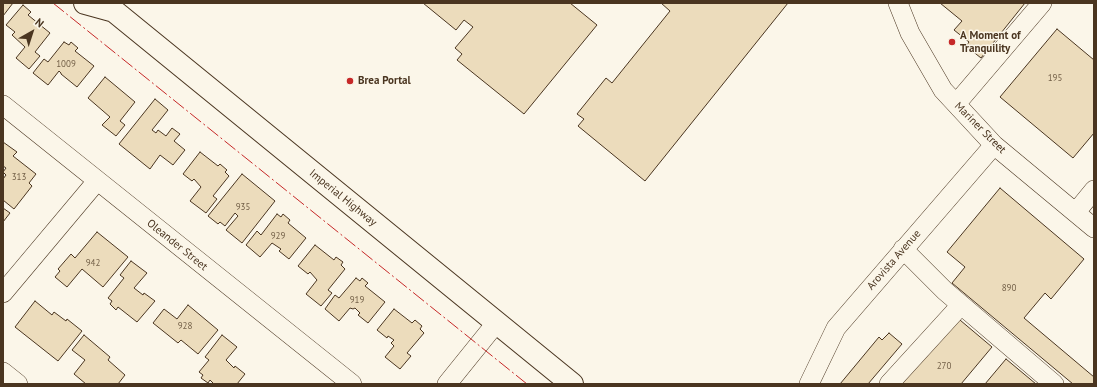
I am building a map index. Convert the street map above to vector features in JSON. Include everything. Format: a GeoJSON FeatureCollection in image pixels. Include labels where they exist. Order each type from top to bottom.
{"type":"FeatureCollection","features":[{"type":"Feature","properties":{"kind":"main road","name":"Imperial Highway"},"geometry":{"type":"LineString","coordinates":[[85,3],[112,7],[572,384]]}},
{"type":"Feature","properties":{"kind":"street","name":"Mariner Street"},"geometry":{"type":"LineString","coordinates":[[898,3],[910,33],[943,90],[994,145],[1094,228]]}},
{"type":"Feature","properties":{"kind":"street"},"geometry":{"type":"LineString","coordinates":[[956,104],[1042,3]]}},
{"type":"Feature","properties":{"kind":"street","name":"Oleander Street"},"geometry":{"type":"LineString","coordinates":[[3,105],[352,384]]}},
{"type":"Feature","properties":{"kind":"street","name":"Arovista Avenue"},"geometry":{"type":"LineString","coordinates":[[809,384],[836,328],[994,145]]}},
{"type":"Feature","properties":{"kind":"street"},"geometry":{"type":"LineString","coordinates":[[3,293],[97,181]]}},
{"type":"Feature","properties":{"kind":"street"},"geometry":{"type":"LineString","coordinates":[[1076,212],[1094,190]]}},
{"type":"Feature","properties":{"kind":"street"},"geometry":{"type":"LineString","coordinates":[[903,249],[945,291],[1054,384]]}},
{"type":"Feature","properties":{"kind":"street"},"geometry":{"type":"LineString","coordinates":[[889,384],[961,305]]}},
{"type":"Feature","properties":{"kind":"street"},"geometry":{"type":"LineString","coordinates":[[447,384],[496,322]]}},
{"type":"Feature","properties":{"kind":"street"},"geometry":{"type":"LineString","coordinates":[[3,372],[18,384]]}},
{"type":"Feature","properties":{"kind":"building"},"geometry":{"type":"Polygon","coordinates":[[[3,3],[13,3],[3,16],[3,3]]]}},
{"type":"Feature","properties":{"kind":"building"},"geometry":{"type":"Polygon","coordinates":[[[423,3],[570,3],[597,25],[524,114],[457,60],[462,54],[455,48],[473,27],[464,20],[456,30],[423,3]]]}},
{"type":"Feature","properties":{"kind":"building"},"geometry":{"type":"Polygon","coordinates":[[[661,3],[788,3],[645,181],[578,126],[584,119],[577,114],[606,78],[612,83],[670,11],[661,3]]]}},
{"type":"Feature","properties":{"kind":"building"},"geometry":{"type":"Polygon","coordinates":[[[940,3],[1025,3],[981,58],[966,46],[969,42],[954,30],[962,21],[940,3]]]}},
{"type":"Feature","properties":{"kind":"building"},"geometry":{"type":"Polygon","coordinates":[[[23,5],[31,12],[28,15],[50,33],[35,52],[40,56],[29,69],[16,58],[25,47],[12,35],[15,32],[6,25],[23,5]]]}},
{"type":"Feature","properties":{"kind":"building"},"geometry":{"type":"Polygon","coordinates":[[[1057,29],[1094,60],[1094,133],[1073,158],[1000,97],[1057,29]]]}},
{"type":"Feature","properties":{"kind":"building"},"geometry":{"type":"Polygon","coordinates":[[[64,42],[69,45],[71,42],[78,48],[75,51],[94,66],[77,87],[59,71],[48,85],[33,73],[44,59],[48,62],[64,42]]]}},
{"type":"Feature","properties":{"kind":"building"},"geometry":{"type":"Polygon","coordinates":[[[105,77],[135,102],[120,121],[125,125],[116,136],[102,125],[110,117],[88,98],[105,77]]]}},
{"type":"Feature","properties":{"kind":"building"},"geometry":{"type":"Polygon","coordinates":[[[155,99],[168,110],[152,130],[156,133],[158,130],[166,136],[172,128],[180,134],[174,141],[185,150],[173,165],[160,155],[150,169],[119,144],[155,99]]]}},
{"type":"Feature","properties":{"kind":"building"},"geometry":{"type":"Polygon","coordinates":[[[3,142],[17,152],[13,156],[36,174],[29,183],[32,186],[14,209],[3,200],[3,179],[6,175],[3,172],[6,168],[3,166],[3,142]]]}},
{"type":"Feature","properties":{"kind":"building"},"geometry":{"type":"Polygon","coordinates":[[[200,152],[218,166],[220,164],[227,170],[225,172],[229,176],[213,196],[217,199],[206,213],[190,201],[201,187],[194,179],[192,181],[183,174],[200,152]]]}},
{"type":"Feature","properties":{"kind":"building"},"geometry":{"type":"Polygon","coordinates":[[[242,174],[275,201],[242,243],[226,230],[238,216],[235,213],[225,226],[220,222],[218,224],[208,216],[242,174]]]}},
{"type":"Feature","properties":{"kind":"building"},"geometry":{"type":"Polygon","coordinates":[[[1000,188],[1084,259],[1051,299],[1045,293],[1024,318],[1094,377],[1094,384],[1073,384],[952,283],[965,267],[947,252],[1000,188]]]}},
{"type":"Feature","properties":{"kind":"building"},"geometry":{"type":"Polygon","coordinates":[[[3,208],[10,213],[3,222],[3,208]]]}},
{"type":"Feature","properties":{"kind":"building"},"geometry":{"type":"Polygon","coordinates":[[[277,214],[281,217],[283,214],[290,220],[288,223],[306,238],[289,259],[279,251],[281,249],[272,243],[260,257],[246,245],[257,231],[261,235],[277,214]]]}},
{"type":"Feature","properties":{"kind":"building"},"geometry":{"type":"Polygon","coordinates":[[[97,232],[128,257],[103,287],[82,269],[67,287],[55,277],[60,271],[58,269],[71,254],[75,258],[97,232]]]}},
{"type":"Feature","properties":{"kind":"building"},"geometry":{"type":"Polygon","coordinates":[[[315,245],[334,260],[336,257],[343,262],[341,265],[345,269],[328,290],[332,293],[321,306],[306,294],[317,280],[310,272],[308,274],[298,266],[315,245]]]}},
{"type":"Feature","properties":{"kind":"building"},"geometry":{"type":"Polygon","coordinates":[[[131,261],[147,273],[134,288],[143,295],[144,293],[155,301],[137,322],[118,307],[116,310],[110,304],[112,301],[108,298],[124,278],[120,275],[131,261]]]}},
{"type":"Feature","properties":{"kind":"building"},"geometry":{"type":"Polygon","coordinates":[[[356,278],[360,281],[362,278],[368,283],[365,286],[385,302],[368,323],[358,315],[360,313],[355,308],[350,308],[339,321],[325,309],[335,295],[339,298],[356,278]]]}},
{"type":"Feature","properties":{"kind":"building"},"geometry":{"type":"Polygon","coordinates":[[[35,301],[52,315],[54,312],[66,321],[67,319],[82,331],[58,361],[15,327],[35,301]]]}},
{"type":"Feature","properties":{"kind":"building"},"geometry":{"type":"Polygon","coordinates":[[[188,305],[218,330],[198,354],[181,340],[178,343],[153,323],[164,309],[177,319],[188,305]]]}},
{"type":"Feature","properties":{"kind":"building"},"geometry":{"type":"Polygon","coordinates":[[[394,309],[412,323],[415,320],[422,326],[420,329],[424,333],[407,353],[411,356],[400,369],[385,357],[394,346],[391,343],[394,340],[388,336],[387,338],[377,330],[394,309]]]}},
{"type":"Feature","properties":{"kind":"building"},"geometry":{"type":"Polygon","coordinates":[[[954,315],[992,347],[961,384],[897,384],[954,315]]]}},
{"type":"Feature","properties":{"kind":"building"},"geometry":{"type":"Polygon","coordinates":[[[889,333],[902,344],[868,384],[840,384],[879,337],[882,340],[889,333]]]}},
{"type":"Feature","properties":{"kind":"building"},"geometry":{"type":"Polygon","coordinates":[[[84,335],[110,357],[108,360],[125,375],[118,384],[86,384],[74,374],[85,360],[72,350],[84,335]]]}},
{"type":"Feature","properties":{"kind":"building"},"geometry":{"type":"Polygon","coordinates":[[[222,335],[237,347],[226,360],[234,368],[235,366],[245,374],[237,384],[214,384],[210,380],[208,383],[201,378],[203,375],[199,372],[209,360],[205,357],[222,335]]]}},
{"type":"Feature","properties":{"kind":"building"},"geometry":{"type":"Polygon","coordinates":[[[1006,359],[1036,384],[985,384],[1006,359]]]}},
{"type":"Feature","properties":{"kind":"power"},"geometry":{"type":"LineString","coordinates":[[53,3],[527,384]]}},
{"type":"Feature","properties":{"kind":"place","name":"A Moment of Tranquility"},"geometry":{"type":"Point","coordinates":[952,42]}},
{"type":"Feature","properties":{"kind":"place","name":"Brea Portal"},"geometry":{"type":"Point","coordinates":[350,81]}}]}
